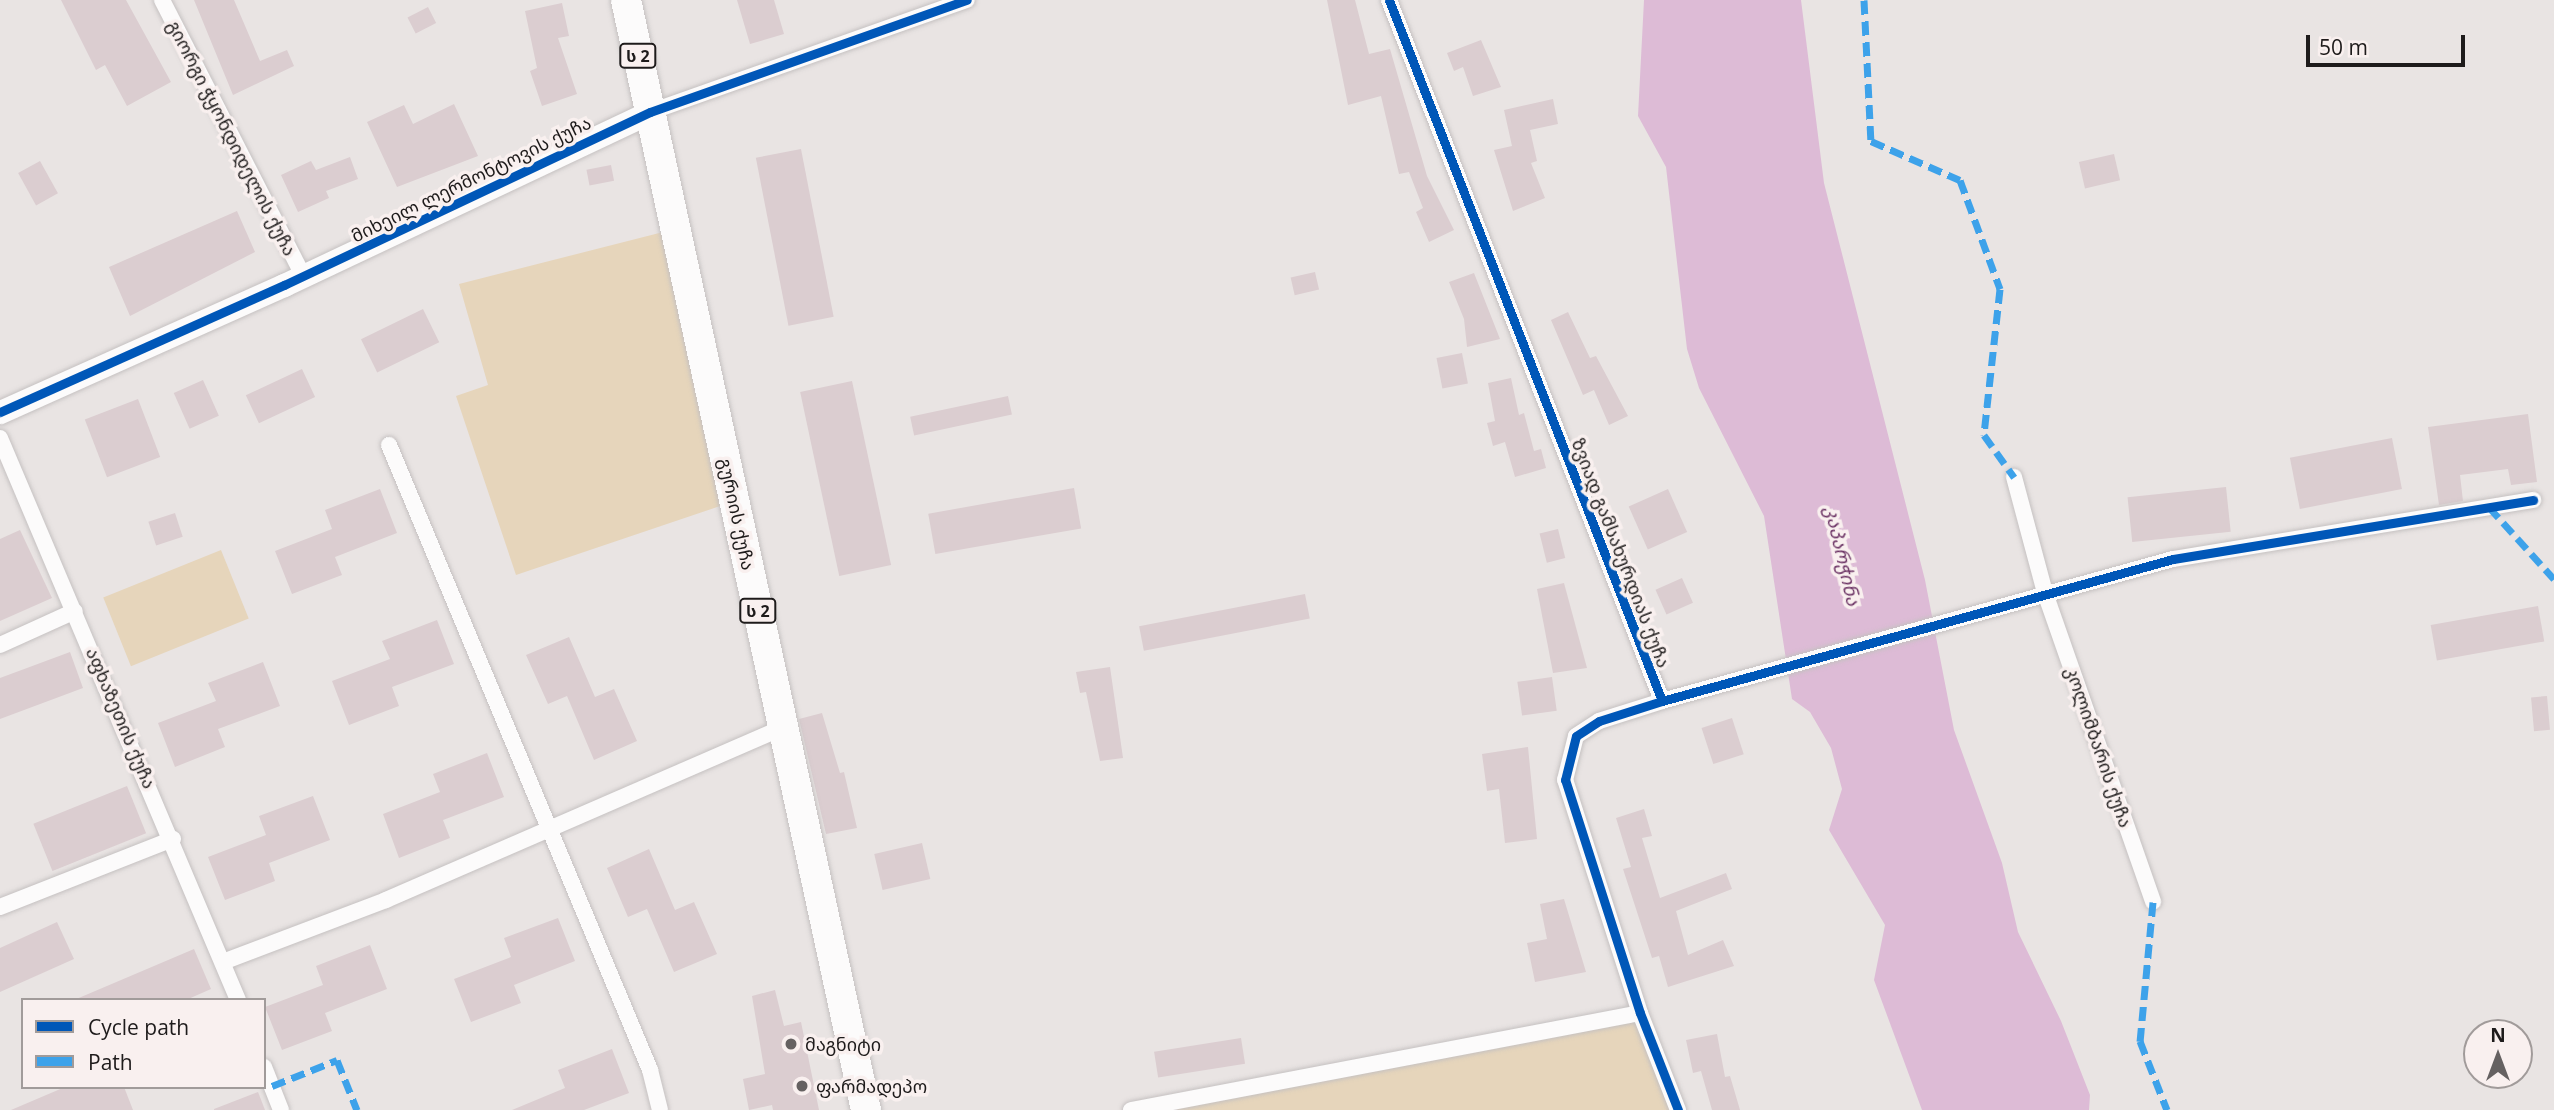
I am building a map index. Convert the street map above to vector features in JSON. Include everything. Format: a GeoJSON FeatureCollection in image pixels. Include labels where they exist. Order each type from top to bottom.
{"type":"FeatureCollection","features":[{"type":"Feature","properties":{"kind":"highway","name":"გურიის ქუჩა"},"geometry":{"type":"LineString","coordinates":[[626,0],[866,1110]]}},
{"type":"Feature","properties":{"kind":"street","name":"გიორგი ჭყონდიდელის ქუჩა"},"geometry":{"type":"LineString","coordinates":[[162,0],[303,275]]}},
{"type":"Feature","properties":{"kind":"street","name":"მიხეილ ლერმონტოვის ქუჩა"},"geometry":{"type":"LineString","coordinates":[[0,412],[303,275],[650,112],[967,0]]}},
{"type":"Feature","properties":{"kind":"street","name":"ზვიად გამსახურდიას ქუჩა"},"geometry":{"type":"LineString","coordinates":[[1390,0],[1662,701]]}},
{"type":"Feature","properties":{"kind":"street","name":"აფხაზეთის ქუჩა"},"geometry":{"type":"LineString","coordinates":[[0,438],[173,839],[237,998]]}},
{"type":"Feature","properties":{"kind":"street"},"geometry":{"type":"LineString","coordinates":[[389,445],[650,1070],[660,1110]]}},
{"type":"Feature","properties":{"kind":"street","name":"კოლიმბარის ქუჩა"},"geometry":{"type":"LineString","coordinates":[[2014,477],[2045,593],[2153,902]]}},
{"type":"Feature","properties":{"kind":"street"},"geometry":{"type":"LineString","coordinates":[[1678,1110],[1640,1013],[1566,780],[1576,736],[1599,721],[1662,701],[2173,559],[2533,500]]}},
{"type":"Feature","properties":{"kind":"street"},"geometry":{"type":"LineString","coordinates":[[0,645],[75,611]]}},
{"type":"Feature","properties":{"kind":"street"},"geometry":{"type":"LineString","coordinates":[[223,962],[386,900],[548,827],[782,728]]}},
{"type":"Feature","properties":{"kind":"street"},"geometry":{"type":"LineString","coordinates":[[0,907],[173,839]]}},
{"type":"Feature","properties":{"kind":"street"},"geometry":{"type":"LineString","coordinates":[[1131,1110],[1640,1013]]}},
{"type":"Feature","properties":{"kind":"street"},"geometry":{"type":"LineString","coordinates":[[266,1071],[281,1110]]}},
{"type":"Feature","properties":{"kind":"shaded area"},"geometry":{"type":"Polygon","coordinates":[[[675,229],[735,501],[516,575],[456,396],[488,385],[459,284],[675,229]]]}},
{"type":"Feature","properties":{"kind":"shaded area"},"geometry":{"type":"Polygon","coordinates":[[[221,550],[249,619],[131,666],[103,598],[221,550]]]}},
{"type":"Feature","properties":{"kind":"shaded area"},"geometry":{"type":"Polygon","coordinates":[[[1640,1013],[1678,1110],[1177,1110],[1176,1102],[1640,1013]]]}},
{"type":"Feature","properties":{"kind":"water","name":"კაპარჭინა"},"geometry":{"type":"Polygon","coordinates":[[[1644,0],[1801,0],[1824,183],[1925,580],[1954,730],[2002,863],[2018,932],[2061,1021],[2090,1095],[2089,1110],[1922,1110],[1874,980],[1885,925],[1829,830],[1842,789],[1831,748],[1810,712],[1792,699],[1764,516],[1699,388],[1687,349],[1666,167],[1638,116],[1644,0]]]}},
{"type":"Feature","properties":{"kind":"building"},"geometry":{"type":"Polygon","coordinates":[[[61,0],[126,0],[171,82],[127,106],[105,65],[96,70],[61,0]]]}},
{"type":"Feature","properties":{"kind":"building"},"geometry":{"type":"Polygon","coordinates":[[[194,0],[234,0],[260,61],[287,50],[294,66],[233,95],[194,0]]]}},
{"type":"Feature","properties":{"kind":"building"},"geometry":{"type":"Polygon","coordinates":[[[737,0],[774,0],[784,34],[750,44],[737,0]]]}},
{"type":"Feature","properties":{"kind":"building"},"geometry":{"type":"Polygon","coordinates":[[[1327,0],[1355,0],[1369,54],[1390,49],[1427,176],[1454,230],[1429,242],[1416,212],[1423,208],[1409,172],[1399,174],[1381,96],[1348,105],[1327,0]]]}},
{"type":"Feature","properties":{"kind":"building"},"geometry":{"type":"Polygon","coordinates":[[[562,3],[569,36],[558,38],[577,94],[542,106],[530,71],[537,68],[525,11],[562,3]]]}},
{"type":"Feature","properties":{"kind":"building"},"geometry":{"type":"Polygon","coordinates":[[[428,7],[436,23],[416,33],[408,17],[428,7]]]}},
{"type":"Feature","properties":{"kind":"building"},"geometry":{"type":"Polygon","coordinates":[[[1481,40],[1501,87],[1473,96],[1463,67],[1454,71],[1447,53],[1481,40]]]}},
{"type":"Feature","properties":{"kind":"building"},"geometry":{"type":"Polygon","coordinates":[[[1553,99],[1558,124],[1530,130],[1537,161],[1531,163],[1545,198],[1513,211],[1494,150],[1512,146],[1504,110],[1553,99]]]}},
{"type":"Feature","properties":{"kind":"building"},"geometry":{"type":"Polygon","coordinates":[[[454,104],[478,156],[397,187],[367,122],[404,105],[413,124],[454,104]]]}},
{"type":"Feature","properties":{"kind":"building"},"geometry":{"type":"Polygon","coordinates":[[[801,149],[834,317],[788,326],[756,158],[801,149]]]}},
{"type":"Feature","properties":{"kind":"building"},"geometry":{"type":"Polygon","coordinates":[[[2114,154],[2120,180],[2085,188],[2079,162],[2114,154]]]}},
{"type":"Feature","properties":{"kind":"building"},"geometry":{"type":"Polygon","coordinates":[[[350,157],[358,179],[326,191],[329,198],[298,212],[281,175],[311,161],[316,170],[350,157]]]}},
{"type":"Feature","properties":{"kind":"building"},"geometry":{"type":"Polygon","coordinates":[[[40,161],[58,193],[36,205],[18,173],[40,161]]]}},
{"type":"Feature","properties":{"kind":"building"},"geometry":{"type":"Polygon","coordinates":[[[611,165],[614,181],[590,185],[586,170],[611,165]]]}},
{"type":"Feature","properties":{"kind":"building"},"geometry":{"type":"Polygon","coordinates":[[[237,211],[255,252],[130,316],[109,267],[237,211]]]}},
{"type":"Feature","properties":{"kind":"building"},"geometry":{"type":"Polygon","coordinates":[[[1315,272],[1319,290],[1295,295],[1291,278],[1315,272]]]}},
{"type":"Feature","properties":{"kind":"building"},"geometry":{"type":"Polygon","coordinates":[[[1474,273],[1500,339],[1467,347],[1464,319],[1449,282],[1474,273]]]}},
{"type":"Feature","properties":{"kind":"building"},"geometry":{"type":"Polygon","coordinates":[[[423,309],[439,342],[377,373],[361,339],[423,309]]]}},
{"type":"Feature","properties":{"kind":"building"},"geometry":{"type":"Polygon","coordinates":[[[1568,312],[1590,358],[1596,356],[1628,416],[1609,425],[1594,390],[1583,395],[1551,320],[1568,312]]]}},
{"type":"Feature","properties":{"kind":"building"},"geometry":{"type":"Polygon","coordinates":[[[1462,353],[1468,383],[1442,388],[1436,358],[1462,353]]]}},
{"type":"Feature","properties":{"kind":"building"},"geometry":{"type":"Polygon","coordinates":[[[302,369],[315,397],[259,423],[246,395],[302,369]]]}},
{"type":"Feature","properties":{"kind":"building"},"geometry":{"type":"Polygon","coordinates":[[[1511,378],[1519,415],[1524,413],[1534,451],[1541,449],[1546,468],[1515,477],[1505,442],[1493,446],[1487,423],[1495,421],[1488,383],[1511,378]]]}},
{"type":"Feature","properties":{"kind":"building"},"geometry":{"type":"Polygon","coordinates":[[[203,380],[219,416],[190,429],[174,393],[203,380]]]}},
{"type":"Feature","properties":{"kind":"building"},"geometry":{"type":"Polygon","coordinates":[[[852,381],[891,565],[839,576],[800,392],[852,381]]]}},
{"type":"Feature","properties":{"kind":"building"},"geometry":{"type":"Polygon","coordinates":[[[1008,396],[1012,415],[914,435],[910,417],[1008,396]]]}},
{"type":"Feature","properties":{"kind":"building"},"geometry":{"type":"Polygon","coordinates":[[[138,399],[160,457],[107,477],[85,419],[138,399]]]}},
{"type":"Feature","properties":{"kind":"building"},"geometry":{"type":"Polygon","coordinates":[[[2528,414],[2537,482],[2511,485],[2508,469],[2460,475],[2463,501],[2439,505],[2428,427],[2528,414]]]}},
{"type":"Feature","properties":{"kind":"building"},"geometry":{"type":"Polygon","coordinates":[[[2392,438],[2402,489],[2300,509],[2290,458],[2392,438]]]}},
{"type":"Feature","properties":{"kind":"building"},"geometry":{"type":"Polygon","coordinates":[[[2226,487],[2231,532],[2132,542],[2128,497],[2226,487]]]}},
{"type":"Feature","properties":{"kind":"building"},"geometry":{"type":"Polygon","coordinates":[[[1074,488],[1081,528],[935,554],[928,514],[1074,488]]]}},
{"type":"Feature","properties":{"kind":"building"},"geometry":{"type":"Polygon","coordinates":[[[380,489],[397,533],[335,557],[342,575],[292,594],[275,551],[332,529],[325,510],[380,489]]]}},
{"type":"Feature","properties":{"kind":"building"},"geometry":{"type":"Polygon","coordinates":[[[1668,489],[1687,532],[1648,549],[1629,506],[1668,489]]]}},
{"type":"Feature","properties":{"kind":"building"},"geometry":{"type":"Polygon","coordinates":[[[175,513],[183,537],[156,545],[148,522],[175,513]]]}},
{"type":"Feature","properties":{"kind":"building"},"geometry":{"type":"Polygon","coordinates":[[[1558,529],[1565,558],[1547,563],[1540,534],[1558,529]]]}},
{"type":"Feature","properties":{"kind":"building"},"geometry":{"type":"Polygon","coordinates":[[[20,530],[52,598],[0,621],[0,539],[20,530]]]}},
{"type":"Feature","properties":{"kind":"building"},"geometry":{"type":"Polygon","coordinates":[[[1682,578],[1693,603],[1666,614],[1656,590],[1682,578]]]}},
{"type":"Feature","properties":{"kind":"building"},"geometry":{"type":"Polygon","coordinates":[[[1564,583],[1587,668],[1553,673],[1537,589],[1564,583]]]}},
{"type":"Feature","properties":{"kind":"building"},"geometry":{"type":"Polygon","coordinates":[[[1305,594],[1310,619],[1144,651],[1139,626],[1305,594]]]}},
{"type":"Feature","properties":{"kind":"building"},"geometry":{"type":"Polygon","coordinates":[[[2538,606],[2544,641],[2437,660],[2431,625],[2538,606]]]}},
{"type":"Feature","properties":{"kind":"building"},"geometry":{"type":"Polygon","coordinates":[[[437,620],[454,664],[392,687],[399,706],[349,725],[332,681],[390,659],[382,641],[437,620]]]}},
{"type":"Feature","properties":{"kind":"building"},"geometry":{"type":"Polygon","coordinates":[[[569,637],[595,697],[614,689],[637,741],[594,760],[567,696],[548,704],[526,655],[569,637]]]}},
{"type":"Feature","properties":{"kind":"building"},"geometry":{"type":"Polygon","coordinates":[[[70,652],[83,688],[0,719],[0,678],[70,652]]]}},
{"type":"Feature","properties":{"kind":"building"},"geometry":{"type":"Polygon","coordinates":[[[263,662],[280,706],[218,729],[225,747],[175,767],[158,723],[216,701],[208,683],[263,662]]]}},
{"type":"Feature","properties":{"kind":"building"},"geometry":{"type":"Polygon","coordinates":[[[1110,667],[1123,758],[1100,761],[1086,692],[1080,693],[1076,672],[1110,667]]]}},
{"type":"Feature","properties":{"kind":"building"},"geometry":{"type":"Polygon","coordinates":[[[1552,677],[1557,711],[1522,716],[1517,682],[1552,677]]]}},
{"type":"Feature","properties":{"kind":"building"},"geometry":{"type":"Polygon","coordinates":[[[2547,696],[2550,730],[2534,731],[2531,697],[2547,696]]]}},
{"type":"Feature","properties":{"kind":"building"},"geometry":{"type":"Polygon","coordinates":[[[822,713],[840,773],[844,772],[857,828],[826,834],[799,719],[822,713]]]}},
{"type":"Feature","properties":{"kind":"building"},"geometry":{"type":"Polygon","coordinates":[[[1732,718],[1744,754],[1713,764],[1702,728],[1732,718]]]}},
{"type":"Feature","properties":{"kind":"building"},"geometry":{"type":"Polygon","coordinates":[[[1528,747],[1537,839],[1505,843],[1499,789],[1487,791],[1482,754],[1528,747]]]}},
{"type":"Feature","properties":{"kind":"building"},"geometry":{"type":"Polygon","coordinates":[[[487,753],[504,797],[443,820],[450,838],[399,858],[383,814],[440,792],[433,774],[487,753]]]}},
{"type":"Feature","properties":{"kind":"building"},"geometry":{"type":"Polygon","coordinates":[[[127,786],[146,833],[52,871],[33,824],[127,786]]]}},
{"type":"Feature","properties":{"kind":"building"},"geometry":{"type":"Polygon","coordinates":[[[313,796],[330,840],[269,863],[275,881],[225,900],[208,857],[266,835],[259,816],[313,796]]]}},
{"type":"Feature","properties":{"kind":"building"},"geometry":{"type":"Polygon","coordinates":[[[1644,809],[1652,836],[1642,838],[1660,898],[1726,873],[1732,889],[1676,911],[1688,955],[1723,940],[1734,966],[1668,987],[1659,956],[1652,958],[1623,869],[1631,867],[1616,818],[1644,809]]]}},
{"type":"Feature","properties":{"kind":"building"},"geometry":{"type":"Polygon","coordinates":[[[922,843],[930,879],[883,890],[874,854],[922,843]]]}},
{"type":"Feature","properties":{"kind":"building"},"geometry":{"type":"Polygon","coordinates":[[[649,849],[675,910],[694,902],[717,954],[674,972],[647,909],[628,917],[607,868],[649,849]]]}},
{"type":"Feature","properties":{"kind":"building"},"geometry":{"type":"Polygon","coordinates":[[[1564,899],[1586,972],[1535,982],[1527,943],[1547,939],[1540,904],[1564,899]]]}},
{"type":"Feature","properties":{"kind":"building"},"geometry":{"type":"Polygon","coordinates":[[[558,918],[575,961],[514,985],[521,1003],[471,1022],[454,979],[511,957],[504,938],[558,918]]]}},
{"type":"Feature","properties":{"kind":"building"},"geometry":{"type":"Polygon","coordinates":[[[57,922],[74,959],[0,992],[0,948],[57,922]]]}},
{"type":"Feature","properties":{"kind":"building"},"geometry":{"type":"Polygon","coordinates":[[[370,945],[387,989],[325,1013],[332,1031],[282,1050],[266,1007],[323,985],[316,966],[370,945]]]}},
{"type":"Feature","properties":{"kind":"building"},"geometry":{"type":"Polygon","coordinates":[[[194,949],[211,989],[191,998],[79,998],[194,949]]]}},
{"type":"Feature","properties":{"kind":"building"},"geometry":{"type":"Polygon","coordinates":[[[775,990],[784,1026],[801,1022],[819,1110],[773,1110],[772,1105],[749,1110],[743,1079],[765,1074],[752,996],[775,990]]]}},
{"type":"Feature","properties":{"kind":"building"},"geometry":{"type":"Polygon","coordinates":[[[1717,1034],[1725,1077],[1730,1076],[1740,1110],[1712,1110],[1701,1071],[1693,1073],[1686,1040],[1717,1034]]]}},
{"type":"Feature","properties":{"kind":"building"},"geometry":{"type":"Polygon","coordinates":[[[1241,1038],[1245,1064],[1158,1077],[1154,1052],[1241,1038]]]}},
{"type":"Feature","properties":{"kind":"building"},"geometry":{"type":"Polygon","coordinates":[[[612,1049],[629,1093],[584,1110],[512,1110],[565,1088],[558,1070],[612,1049]]]}},
{"type":"Feature","properties":{"kind":"building"},"geometry":{"type":"Polygon","coordinates":[[[60,1089],[125,1089],[133,1110],[11,1110],[60,1089]]]}},
{"type":"Feature","properties":{"kind":"building"},"geometry":{"type":"Polygon","coordinates":[[[258,1092],[265,1110],[214,1110],[214,1109],[258,1092]]]}},
{"type":"Feature","properties":{"kind":"marked path"},"geometry":{"type":"LineString","coordinates":[[1864,0],[1871,141],[1960,180],[2000,289],[1984,435],[2014,477]]}},
{"type":"Feature","properties":{"kind":"marked path"},"geometry":{"type":"LineString","coordinates":[[2489,507],[2554,579]]}},
{"type":"Feature","properties":{"kind":"marked path"},"geometry":{"type":"LineString","coordinates":[[2153,902],[2140,1041],[2167,1110]]}},
{"type":"Feature","properties":{"kind":"marked path"},"geometry":{"type":"LineString","coordinates":[[272,1086],[337,1060],[357,1110]]}},
{"type":"Feature","properties":{"kind":"cycle path"},"geometry":{"type":"LineString","coordinates":[[0,412],[284,285],[650,112],[967,0]]}},
{"type":"Feature","properties":{"kind":"cycle path"},"geometry":{"type":"LineString","coordinates":[[1389,0],[1662,701]]}},
{"type":"Feature","properties":{"kind":"cycle path"},"geometry":{"type":"LineString","coordinates":[[1678,1110],[1640,1013],[1565,780],[1576,736],[1599,721],[1662,701],[2173,559],[2533,500]]}},
{"type":"Feature","properties":{"kind":"place","name":"მაგნიტი"},"geometry":{"type":"Point","coordinates":[791,1044]}},
{"type":"Feature","properties":{"kind":"place","name":"ფარმადეპო"},"geometry":{"type":"Point","coordinates":[802,1086]}}]}
